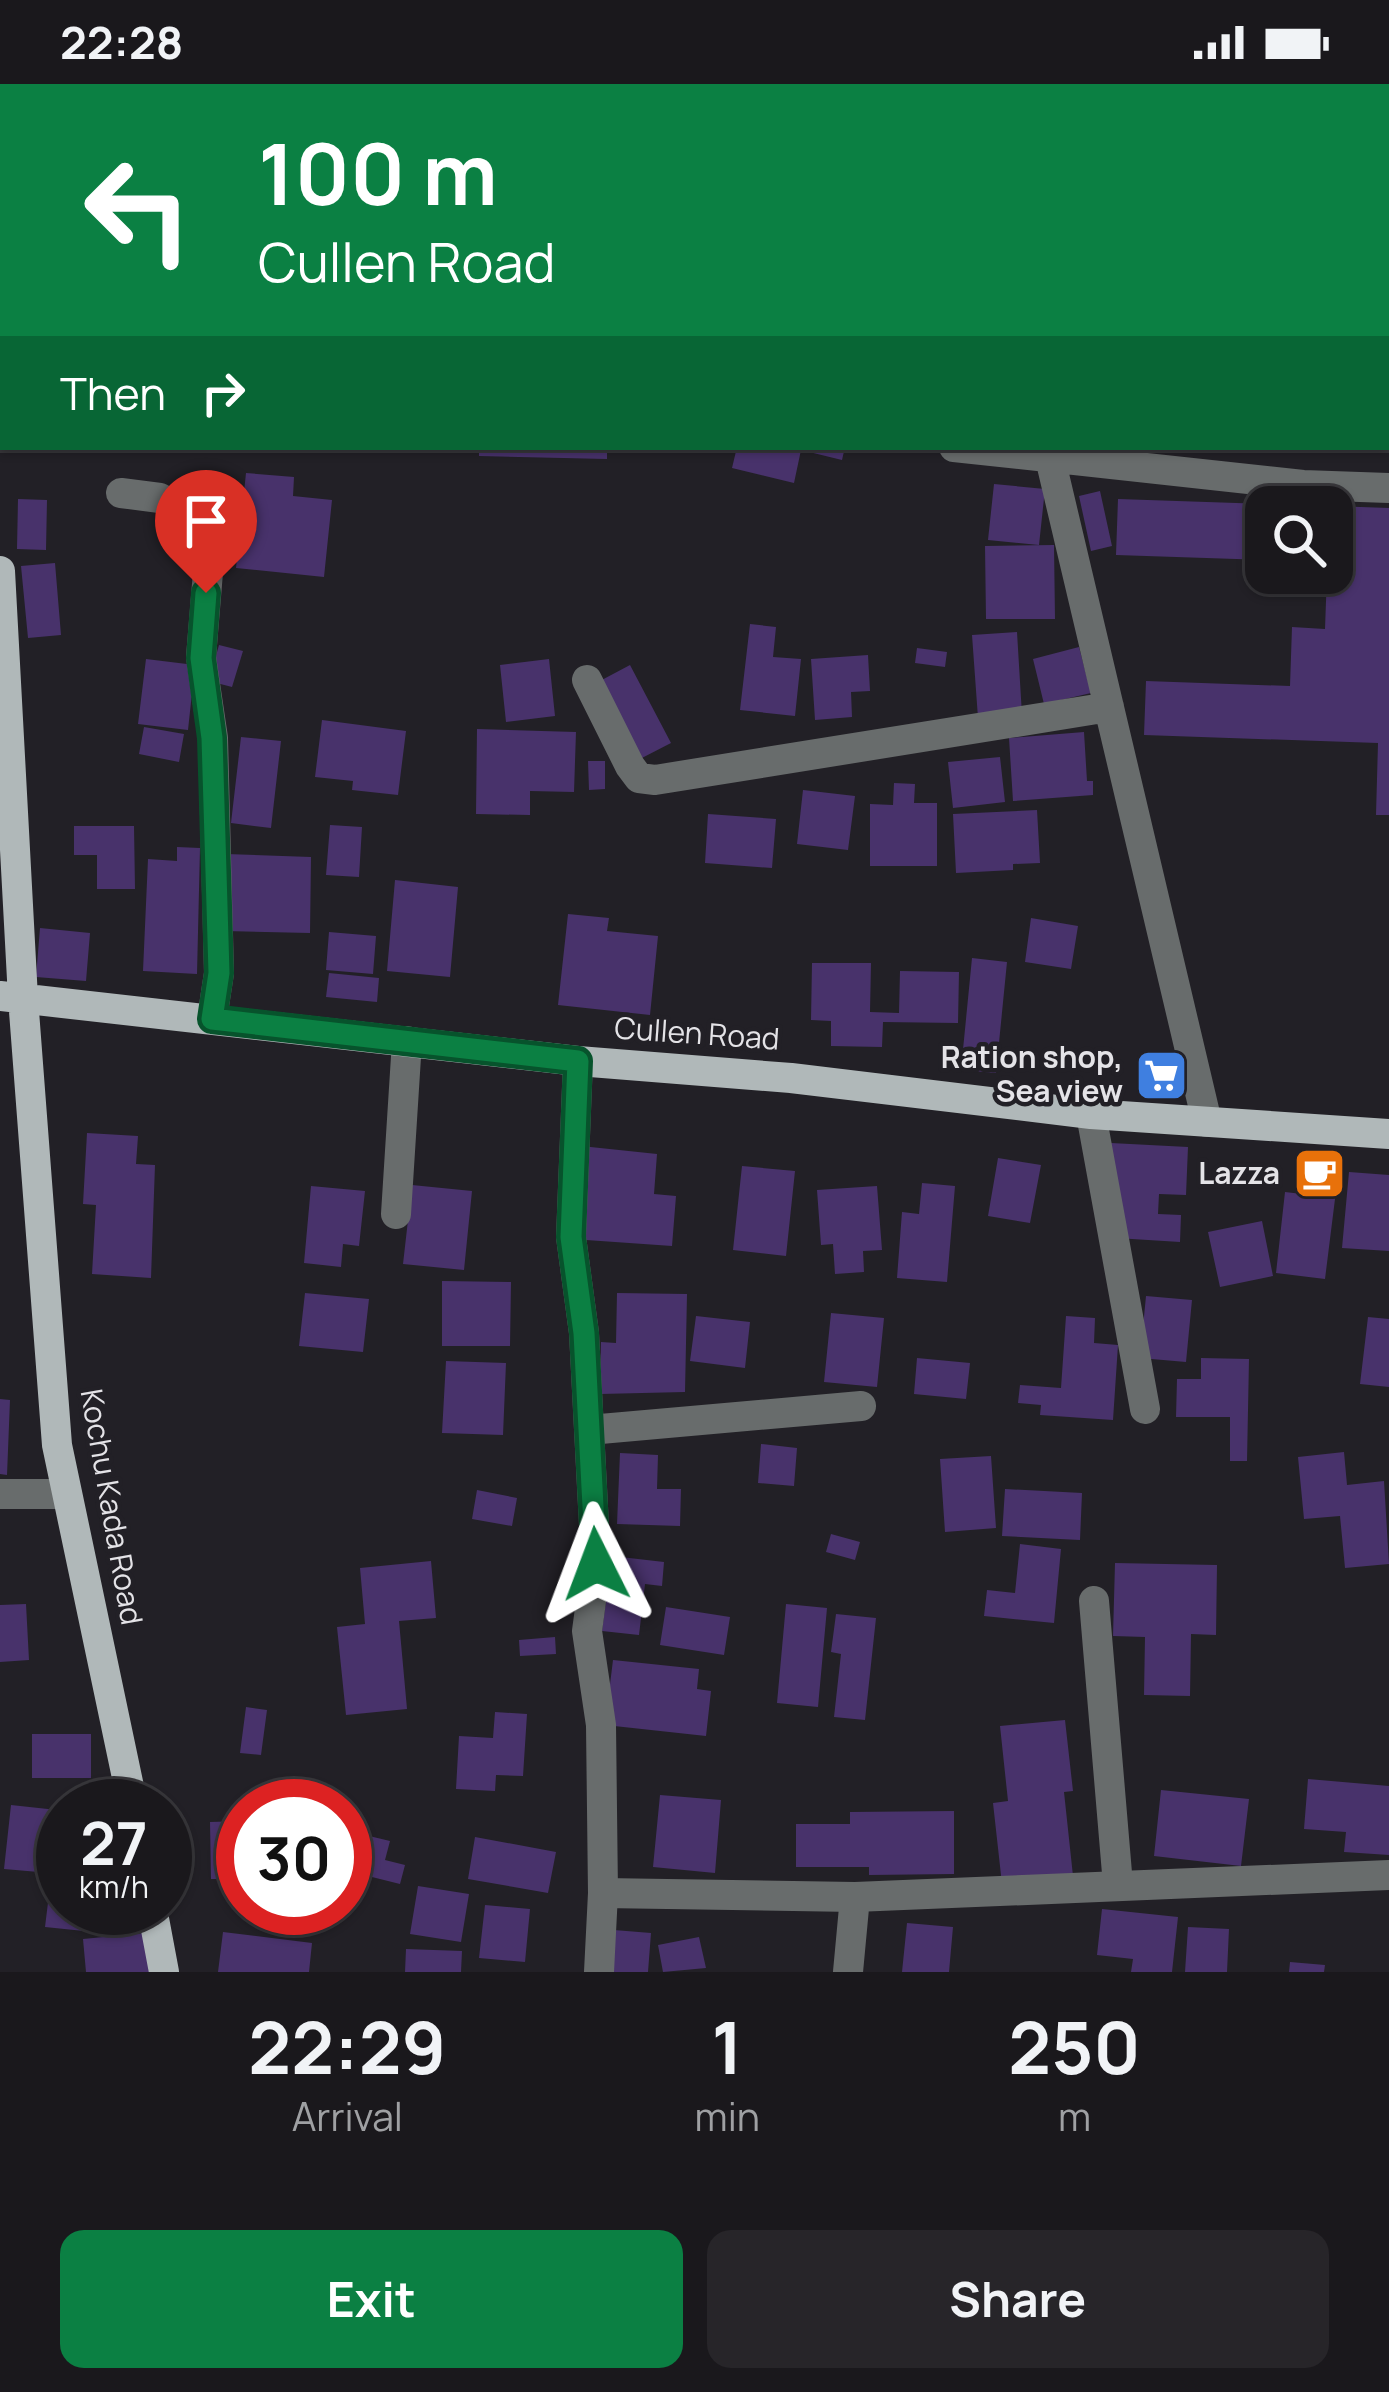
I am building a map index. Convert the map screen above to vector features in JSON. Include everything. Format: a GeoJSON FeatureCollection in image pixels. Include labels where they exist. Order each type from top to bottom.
{"type":"FeatureCollection","features":[{"type":"Feature","properties":{"kind":"main road","name":"Kochu Kada Road"},"geometry":{"type":"LineString","coordinates":[[0,571],[12,997],[57,1445],[127,1779]]}},
{"type":"Feature","properties":{"kind":"main road","name":"Cullen Road"},"geometry":{"type":"LineString","coordinates":[[12,997],[1091,1114],[1389,1134]]}},
{"type":"Feature","properties":{"kind":"main road"},"geometry":{"type":"LineString","coordinates":[[157,1935],[164,1972]]}},
{"type":"Feature","properties":{"kind":"street"},"geometry":{"type":"LineString","coordinates":[[980,450],[1304,485],[1389,488]]}},
{"type":"Feature","properties":{"kind":"street"},"geometry":{"type":"LineString","coordinates":[[1050,458],[1207,1122]]}},
{"type":"Feature","properties":{"kind":"street"},"geometry":{"type":"LineString","coordinates":[[122,493],[160,498],[186,513],[209,560],[201,658],[212,738],[219,973],[212,1019]]}},
{"type":"Feature","properties":{"kind":"street"},"geometry":{"type":"LineString","coordinates":[[587,680],[630,766],[639,778],[655,780],[1109,707]]}},
{"type":"Feature","properties":{"kind":"street"},"geometry":{"type":"LineString","coordinates":[[396,1214],[406,1041]]}},
{"type":"Feature","properties":{"kind":"street"},"geometry":{"type":"LineString","coordinates":[[578,1061],[571,1237],[584,1333],[596,1564],[587,1631],[601,1725],[604,1893],[599,1972]]}},
{"type":"Feature","properties":{"kind":"street"},"geometry":{"type":"LineString","coordinates":[[1091,1114],[1145,1409]]}},
{"type":"Feature","properties":{"kind":"street"},"geometry":{"type":"LineString","coordinates":[[589,1430],[861,1406]]}},
{"type":"Feature","properties":{"kind":"street"},"geometry":{"type":"LineString","coordinates":[[0,1494],[65,1494]]}},
{"type":"Feature","properties":{"kind":"street"},"geometry":{"type":"LineString","coordinates":[[1094,1601],[1118,1885]]}},
{"type":"Feature","properties":{"kind":"street"},"geometry":{"type":"LineString","coordinates":[[604,1893],[854,1897],[1389,1876]]}},
{"type":"Feature","properties":{"kind":"street"},"geometry":{"type":"LineString","coordinates":[[848,1972],[854,1897]]}},
{"type":"Feature","properties":{"kind":"building"},"geometry":{"type":"Polygon","coordinates":[[[479,450],[607,450],[607,459],[479,456],[479,450]]]}},
{"type":"Feature","properties":{"kind":"building"},"geometry":{"type":"Polygon","coordinates":[[[736,450],[801,450],[794,483],[732,468],[736,450]]]}},
{"type":"Feature","properties":{"kind":"building"},"geometry":{"type":"Polygon","coordinates":[[[801,450],[844,450],[842,460],[801,450]]]}},
{"type":"Feature","properties":{"kind":"building"},"geometry":{"type":"Polygon","coordinates":[[[246,473],[294,477],[293,496],[332,500],[324,577],[236,568],[246,473]]]}},
{"type":"Feature","properties":{"kind":"building"},"geometry":{"type":"Polygon","coordinates":[[[994,484],[1045,489],[1039,545],[988,540],[994,484]]]}},
{"type":"Feature","properties":{"kind":"building"},"geometry":{"type":"Polygon","coordinates":[[[1100,491],[1112,546],[1091,551],[1079,496],[1100,491]]]}},
{"type":"Feature","properties":{"kind":"building"},"geometry":{"type":"Polygon","coordinates":[[[18,499],[47,500],[46,550],[17,549],[18,499]]]}},
{"type":"Feature","properties":{"kind":"building"},"geometry":{"type":"Polygon","coordinates":[[[1118,499],[1245,503],[1245,559],[1116,555],[1118,499]]]}},
{"type":"Feature","properties":{"kind":"building"},"geometry":{"type":"Polygon","coordinates":[[[1353,507],[1389,508],[1389,815],[1376,815],[1378,743],[1144,735],[1146,681],[1290,686],[1292,627],[1325,629],[1326,594],[1353,594],[1353,507]]]}},
{"type":"Feature","properties":{"kind":"building"},"geometry":{"type":"Polygon","coordinates":[[[1054,545],[1055,619],[986,619],[985,546],[1054,545]]]}},
{"type":"Feature","properties":{"kind":"building"},"geometry":{"type":"Polygon","coordinates":[[[55,563],[61,635],[28,638],[21,566],[55,563]]]}},
{"type":"Feature","properties":{"kind":"building"},"geometry":{"type":"Polygon","coordinates":[[[750,624],[776,627],[773,657],[801,659],[795,716],[740,710],[750,624]]]}},
{"type":"Feature","properties":{"kind":"building"},"geometry":{"type":"Polygon","coordinates":[[[1017,632],[1022,715],[978,718],[972,635],[1017,632]]]}},
{"type":"Feature","properties":{"kind":"building"},"geometry":{"type":"Polygon","coordinates":[[[219,645],[243,651],[232,687],[209,681],[219,645]]]}},
{"type":"Feature","properties":{"kind":"building"},"geometry":{"type":"Polygon","coordinates":[[[1079,647],[1091,693],[1044,704],[1033,659],[1079,647]]]}},
{"type":"Feature","properties":{"kind":"building"},"geometry":{"type":"Polygon","coordinates":[[[917,648],[947,652],[945,667],[915,663],[917,648]]]}},
{"type":"Feature","properties":{"kind":"building"},"geometry":{"type":"Polygon","coordinates":[[[868,655],[870,691],[851,692],[852,717],[815,720],[811,659],[868,655]]]}},
{"type":"Feature","properties":{"kind":"building"},"geometry":{"type":"Polygon","coordinates":[[[146,659],[195,665],[188,730],[138,724],[146,659]]]}},
{"type":"Feature","properties":{"kind":"building"},"geometry":{"type":"Polygon","coordinates":[[[549,659],[555,716],[506,722],[500,665],[549,659]]]}},
{"type":"Feature","properties":{"kind":"building"},"geometry":{"type":"Polygon","coordinates":[[[630,665],[671,743],[638,760],[598,682],[630,665]]]}},
{"type":"Feature","properties":{"kind":"building"},"geometry":{"type":"Polygon","coordinates":[[[322,720],[406,731],[398,795],[352,790],[353,781],[315,777],[322,720]]]}},
{"type":"Feature","properties":{"kind":"building"},"geometry":{"type":"Polygon","coordinates":[[[144,727],[184,734],[179,762],[139,754],[144,727]]]}},
{"type":"Feature","properties":{"kind":"building"},"geometry":{"type":"Polygon","coordinates":[[[477,729],[576,732],[574,792],[530,791],[530,815],[476,814],[477,729]]]}},
{"type":"Feature","properties":{"kind":"building"},"geometry":{"type":"Polygon","coordinates":[[[1084,732],[1087,781],[1093,781],[1093,795],[1013,801],[1009,738],[1084,732]]]}},
{"type":"Feature","properties":{"kind":"building"},"geometry":{"type":"Polygon","coordinates":[[[241,737],[281,741],[271,828],[231,823],[241,737]]]}},
{"type":"Feature","properties":{"kind":"building"},"geometry":{"type":"Polygon","coordinates":[[[1000,757],[1005,802],[953,808],[948,762],[1000,757]]]}},
{"type":"Feature","properties":{"kind":"building"},"geometry":{"type":"Polygon","coordinates":[[[588,761],[605,761],[605,789],[589,790],[588,761]]]}},
{"type":"Feature","properties":{"kind":"building"},"geometry":{"type":"Polygon","coordinates":[[[894,783],[915,784],[914,803],[937,803],[937,866],[870,866],[870,804],[893,805],[894,783]]]}},
{"type":"Feature","properties":{"kind":"building"},"geometry":{"type":"Polygon","coordinates":[[[803,790],[855,796],[848,850],[797,844],[803,790]]]}},
{"type":"Feature","properties":{"kind":"building"},"geometry":{"type":"Polygon","coordinates":[[[1037,810],[1040,863],[1013,864],[1013,870],[956,873],[953,814],[1037,810]]]}},
{"type":"Feature","properties":{"kind":"building"},"geometry":{"type":"Polygon","coordinates":[[[708,814],[776,819],[772,868],[705,863],[708,814]]]}},
{"type":"Feature","properties":{"kind":"building"},"geometry":{"type":"Polygon","coordinates":[[[330,825],[362,827],[359,877],[326,875],[330,825]]]}},
{"type":"Feature","properties":{"kind":"building"},"geometry":{"type":"Polygon","coordinates":[[[74,826],[134,826],[135,889],[97,889],[97,855],[74,855],[74,826]]]}},
{"type":"Feature","properties":{"kind":"building"},"geometry":{"type":"Polygon","coordinates":[[[177,847],[200,848],[197,974],[143,971],[148,859],[177,861],[177,847]]]}},
{"type":"Feature","properties":{"kind":"building"},"geometry":{"type":"Polygon","coordinates":[[[226,854],[311,857],[310,933],[225,931],[226,854]]]}},
{"type":"Feature","properties":{"kind":"building"},"geometry":{"type":"Polygon","coordinates":[[[395,880],[458,887],[450,977],[387,971],[395,880]]]}},
{"type":"Feature","properties":{"kind":"building"},"geometry":{"type":"Polygon","coordinates":[[[568,914],[609,918],[607,931],[658,936],[650,1015],[558,1005],[568,914]]]}},
{"type":"Feature","properties":{"kind":"building"},"geometry":{"type":"Polygon","coordinates":[[[1031,918],[1078,926],[1071,969],[1025,962],[1031,918]]]}},
{"type":"Feature","properties":{"kind":"building"},"geometry":{"type":"Polygon","coordinates":[[[40,928],[90,933],[86,981],[36,977],[40,928]]]}},
{"type":"Feature","properties":{"kind":"building"},"geometry":{"type":"Polygon","coordinates":[[[329,932],[376,936],[373,974],[326,970],[329,932]]]}},
{"type":"Feature","properties":{"kind":"building"},"geometry":{"type":"Polygon","coordinates":[[[972,958],[1007,962],[996,1073],[961,1070],[972,958]]]}},
{"type":"Feature","properties":{"kind":"building"},"geometry":{"type":"Polygon","coordinates":[[[812,963],[871,963],[870,1012],[899,1013],[900,971],[959,972],[958,1023],[883,1022],[882,1047],[831,1046],[831,1021],[811,1020],[812,963]]]}},
{"type":"Feature","properties":{"kind":"building"},"geometry":{"type":"Polygon","coordinates":[[[329,973],[379,978],[377,1002],[326,997],[329,973]]]}},
{"type":"Feature","properties":{"kind":"building","name":"Ration shop, Sea view"},"geometry":{"type":"Polygon","coordinates":[[[1173,1058],[1180,1090],[1151,1093],[1142,1061],[1173,1058]]]}},
{"type":"Feature","properties":{"kind":"building"},"geometry":{"type":"Polygon","coordinates":[[[87,1133],[138,1136],[136,1164],[155,1165],[151,1278],[92,1274],[96,1205],[83,1204],[87,1133]]]}},
{"type":"Feature","properties":{"kind":"building"},"geometry":{"type":"Polygon","coordinates":[[[1111,1143],[1188,1147],[1186,1195],[1159,1194],[1158,1214],[1181,1215],[1180,1242],[1116,1238],[1119,1183],[1109,1182],[1111,1143]]]}},
{"type":"Feature","properties":{"kind":"building"},"geometry":{"type":"Polygon","coordinates":[[[581,1146],[657,1154],[654,1194],[676,1196],[672,1246],[572,1239],[581,1146]]]}},
{"type":"Feature","properties":{"kind":"building"},"geometry":{"type":"Polygon","coordinates":[[[998,1158],[1041,1165],[1030,1223],[988,1216],[998,1158]]]}},
{"type":"Feature","properties":{"kind":"building"},"geometry":{"type":"Polygon","coordinates":[[[742,1166],[795,1171],[786,1256],[733,1250],[742,1166]]]}},
{"type":"Feature","properties":{"kind":"building"},"geometry":{"type":"Polygon","coordinates":[[[1349,1172],[1389,1175],[1389,1251],[1342,1248],[1349,1172]]]}},
{"type":"Feature","properties":{"kind":"building"},"geometry":{"type":"Polygon","coordinates":[[[1304,1179],[1337,1183],[1325,1279],[1276,1273],[1285,1192],[1302,1194],[1304,1179]]]}},
{"type":"Feature","properties":{"kind":"building"},"geometry":{"type":"Polygon","coordinates":[[[922,1183],[955,1186],[947,1282],[897,1278],[902,1212],[919,1214],[922,1183]]]}},
{"type":"Feature","properties":{"kind":"building"},"geometry":{"type":"Polygon","coordinates":[[[412,1185],[472,1191],[464,1270],[403,1264],[412,1185]]]}},
{"type":"Feature","properties":{"kind":"building"},"geometry":{"type":"Polygon","coordinates":[[[311,1186],[365,1191],[359,1246],[343,1244],[341,1267],[304,1263],[311,1186]]]}},
{"type":"Feature","properties":{"kind":"building"},"geometry":{"type":"Polygon","coordinates":[[[877,1186],[882,1250],[863,1251],[864,1272],[835,1274],[833,1244],[821,1245],[817,1190],[877,1186]]]}},
{"type":"Feature","properties":{"kind":"building"},"geometry":{"type":"Polygon","coordinates":[[[1262,1221],[1273,1276],[1220,1287],[1208,1232],[1262,1221]]]}},
{"type":"Feature","properties":{"kind":"building"},"geometry":{"type":"Polygon","coordinates":[[[442,1281],[511,1282],[510,1346],[442,1346],[442,1281]]]}},
{"type":"Feature","properties":{"kind":"building"},"geometry":{"type":"Polygon","coordinates":[[[305,1293],[369,1299],[363,1352],[299,1346],[305,1293]]]}},
{"type":"Feature","properties":{"kind":"building"},"geometry":{"type":"Polygon","coordinates":[[[617,1293],[687,1294],[685,1392],[600,1394],[601,1342],[616,1343],[617,1293]]]}},
{"type":"Feature","properties":{"kind":"building"},"geometry":{"type":"Polygon","coordinates":[[[1146,1296],[1192,1300],[1186,1362],[1140,1358],[1146,1296]]]}},
{"type":"Feature","properties":{"kind":"building"},"geometry":{"type":"Polygon","coordinates":[[[831,1313],[884,1318],[877,1387],[824,1382],[831,1313]]]}},
{"type":"Feature","properties":{"kind":"building"},"geometry":{"type":"Polygon","coordinates":[[[696,1316],[750,1322],[745,1368],[690,1361],[696,1316]]]}},
{"type":"Feature","properties":{"kind":"building"},"geometry":{"type":"Polygon","coordinates":[[[1066,1316],[1095,1318],[1094,1343],[1118,1345],[1113,1420],[1040,1415],[1041,1405],[1018,1403],[1020,1385],[1061,1388],[1066,1316]]]}},
{"type":"Feature","properties":{"kind":"building"},"geometry":{"type":"Polygon","coordinates":[[[1368,1317],[1389,1319],[1389,1387],[1360,1384],[1368,1317]]]}},
{"type":"Feature","properties":{"kind":"building"},"geometry":{"type":"Polygon","coordinates":[[[917,1358],[970,1363],[966,1399],[914,1394],[917,1358]]]}},
{"type":"Feature","properties":{"kind":"building"},"geometry":{"type":"Polygon","coordinates":[[[1201,1358],[1249,1359],[1247,1461],[1230,1461],[1230,1417],[1176,1417],[1177,1379],[1201,1379],[1201,1358]]]}},
{"type":"Feature","properties":{"kind":"building"},"geometry":{"type":"Polygon","coordinates":[[[446,1361],[506,1363],[503,1435],[442,1433],[446,1361]]]}},
{"type":"Feature","properties":{"kind":"building"},"geometry":{"type":"Polygon","coordinates":[[[0,1399],[10,1400],[7,1475],[0,1474],[0,1399]]]}},
{"type":"Feature","properties":{"kind":"building"},"geometry":{"type":"Polygon","coordinates":[[[761,1444],[797,1448],[794,1486],[758,1483],[761,1444]]]}},
{"type":"Feature","properties":{"kind":"building"},"geometry":{"type":"Polygon","coordinates":[[[1344,1452],[1347,1485],[1384,1481],[1389,1564],[1345,1568],[1340,1516],[1304,1519],[1298,1457],[1344,1452]]]}},
{"type":"Feature","properties":{"kind":"building"},"geometry":{"type":"Polygon","coordinates":[[[620,1453],[658,1455],[657,1489],[681,1489],[680,1526],[617,1524],[620,1453]]]}},
{"type":"Feature","properties":{"kind":"building"},"geometry":{"type":"Polygon","coordinates":[[[991,1456],[996,1528],[945,1532],[940,1459],[991,1456]]]}},
{"type":"Feature","properties":{"kind":"building"},"geometry":{"type":"Polygon","coordinates":[[[1005,1489],[1082,1493],[1080,1540],[1002,1536],[1005,1489]]]}},
{"type":"Feature","properties":{"kind":"building"},"geometry":{"type":"Polygon","coordinates":[[[477,1490],[517,1498],[512,1526],[472,1519],[477,1490]]]}},
{"type":"Feature","properties":{"kind":"building"},"geometry":{"type":"Polygon","coordinates":[[[831,1534],[860,1542],[855,1560],[826,1552],[831,1534]]]}},
{"type":"Feature","properties":{"kind":"building"},"geometry":{"type":"Polygon","coordinates":[[[1020,1544],[1061,1549],[1054,1623],[984,1616],[987,1590],[1015,1593],[1020,1544]]]}},
{"type":"Feature","properties":{"kind":"building"},"geometry":{"type":"Polygon","coordinates":[[[612,1556],[664,1562],[662,1586],[645,1584],[639,1635],[602,1631],[612,1556]]]}},
{"type":"Feature","properties":{"kind":"building"},"geometry":{"type":"Polygon","coordinates":[[[431,1561],[436,1618],[399,1621],[407,1709],[346,1715],[337,1627],[365,1624],[360,1568],[431,1561]]]}},
{"type":"Feature","properties":{"kind":"building"},"geometry":{"type":"Polygon","coordinates":[[[1115,1563],[1217,1565],[1216,1635],[1191,1634],[1190,1696],[1144,1695],[1145,1637],[1113,1636],[1115,1563]]]}},
{"type":"Feature","properties":{"kind":"building"},"geometry":{"type":"Polygon","coordinates":[[[26,1604],[29,1660],[0,1662],[0,1605],[26,1604]]]}},
{"type":"Feature","properties":{"kind":"building"},"geometry":{"type":"Polygon","coordinates":[[[786,1604],[827,1608],[818,1707],[777,1703],[786,1604]]]}},
{"type":"Feature","properties":{"kind":"building"},"geometry":{"type":"Polygon","coordinates":[[[666,1607],[730,1617],[724,1655],[660,1645],[666,1607]]]}},
{"type":"Feature","properties":{"kind":"building"},"geometry":{"type":"Polygon","coordinates":[[[836,1614],[876,1618],[865,1720],[834,1717],[841,1654],[831,1652],[836,1614]]]}},
{"type":"Feature","properties":{"kind":"building"},"geometry":{"type":"Polygon","coordinates":[[[555,1637],[556,1654],[520,1656],[519,1640],[555,1637]]]}},
{"type":"Feature","properties":{"kind":"building"},"geometry":{"type":"Polygon","coordinates":[[[613,1660],[699,1669],[697,1689],[711,1691],[706,1736],[605,1725],[613,1660]]]}},
{"type":"Feature","properties":{"kind":"building"},"geometry":{"type":"Polygon","coordinates":[[[246,1707],[267,1710],[261,1755],[240,1753],[246,1707]]]}},
{"type":"Feature","properties":{"kind":"building"},"geometry":{"type":"Polygon","coordinates":[[[495,1712],[527,1714],[523,1776],[496,1775],[495,1791],[456,1789],[459,1736],[493,1738],[495,1712]]]}},
{"type":"Feature","properties":{"kind":"building"},"geometry":{"type":"Polygon","coordinates":[[[1065,1720],[1073,1791],[1064,1792],[1073,1876],[1002,1884],[993,1803],[1008,1801],[1000,1726],[1065,1720]]]}},
{"type":"Feature","properties":{"kind":"building"},"geometry":{"type":"Polygon","coordinates":[[[32,1734],[91,1734],[91,1778],[32,1778],[32,1734]]]}},
{"type":"Feature","properties":{"kind":"building"},"geometry":{"type":"Polygon","coordinates":[[[1308,1779],[1389,1786],[1389,1855],[1344,1852],[1346,1832],[1304,1829],[1308,1779]]]}},
{"type":"Feature","properties":{"kind":"building"},"geometry":{"type":"Polygon","coordinates":[[[1161,1790],[1249,1799],[1241,1866],[1154,1856],[1161,1790]]]}},
{"type":"Feature","properties":{"kind":"building"},"geometry":{"type":"Polygon","coordinates":[[[660,1795],[721,1800],[715,1873],[653,1867],[660,1795]]]}},
{"type":"Feature","properties":{"kind":"building"},"geometry":{"type":"Polygon","coordinates":[[[11,1805],[36,1808],[36,1872],[4,1869],[11,1805]]]}},
{"type":"Feature","properties":{"kind":"building"},"geometry":{"type":"Polygon","coordinates":[[[954,1811],[954,1874],[869,1875],[869,1867],[796,1867],[796,1824],[850,1824],[850,1812],[954,1811]]]}},
{"type":"Feature","properties":{"kind":"building"},"geometry":{"type":"Polygon","coordinates":[[[210,1822],[216,1822],[216,1879],[211,1879],[210,1822]]]}},
{"type":"Feature","properties":{"kind":"building"},"geometry":{"type":"Polygon","coordinates":[[[372,1837],[390,1841],[385,1860],[405,1865],[400,1884],[372,1877],[372,1837]]]}},
{"type":"Feature","properties":{"kind":"building"},"geometry":{"type":"Polygon","coordinates":[[[475,1837],[556,1852],[548,1893],[468,1879],[475,1837]]]}},
{"type":"Feature","properties":{"kind":"building"},"geometry":{"type":"Polygon","coordinates":[[[418,1886],[469,1894],[461,1942],[410,1934],[418,1886]]]}},
{"type":"Feature","properties":{"kind":"building"},"geometry":{"type":"Polygon","coordinates":[[[485,1905],[530,1909],[525,1962],[479,1958],[485,1905]]]}},
{"type":"Feature","properties":{"kind":"building"},"geometry":{"type":"Polygon","coordinates":[[[1102,1909],[1178,1917],[1172,1972],[1131,1972],[1133,1959],[1097,1955],[1102,1909]]]}},
{"type":"Feature","properties":{"kind":"building"},"geometry":{"type":"Polygon","coordinates":[[[907,1923],[953,1927],[949,1972],[902,1972],[907,1923]]]}},
{"type":"Feature","properties":{"kind":"building"},"geometry":{"type":"Polygon","coordinates":[[[1188,1927],[1229,1929],[1227,1972],[1185,1972],[1188,1927]]]}},
{"type":"Feature","properties":{"kind":"building"},"geometry":{"type":"Polygon","coordinates":[[[614,1930],[651,1933],[648,1972],[610,1972],[614,1930]]]}},
{"type":"Feature","properties":{"kind":"building"},"geometry":{"type":"Polygon","coordinates":[[[145,1935],[149,1972],[86,1972],[83,1939],[145,1935]]]}},
{"type":"Feature","properties":{"kind":"building"},"geometry":{"type":"Polygon","coordinates":[[[223,1935],[312,1943],[309,1972],[218,1972],[223,1935]]]}},
{"type":"Feature","properties":{"kind":"building"},"geometry":{"type":"Polygon","coordinates":[[[699,1937],[706,1968],[663,1972],[658,1945],[699,1937]]]}},
{"type":"Feature","properties":{"kind":"building"},"geometry":{"type":"Polygon","coordinates":[[[406,1949],[462,1951],[461,1972],[405,1972],[406,1949]]]}},
{"type":"Feature","properties":{"kind":"building"},"geometry":{"type":"Polygon","coordinates":[[[1290,1962],[1325,1965],[1324,1972],[1289,1972],[1290,1962]]]}},
{"type":"Feature","properties":{"kind":"place","name":"Ration shop, Sea view"},"geometry":{"type":"Point","coordinates":[1162,1075]}},
{"type":"Feature","properties":{"kind":"place","name":"Lazza"},"geometry":{"type":"Point","coordinates":[1319,1174]}},
{"type":"Feature","properties":{"kind":"route"},"geometry":{"type":"LineString","coordinates":[[206,593],[201,658],[212,738],[219,973],[212,1019],[578,1061],[571,1237],[584,1333],[596,1564]]}}]}
